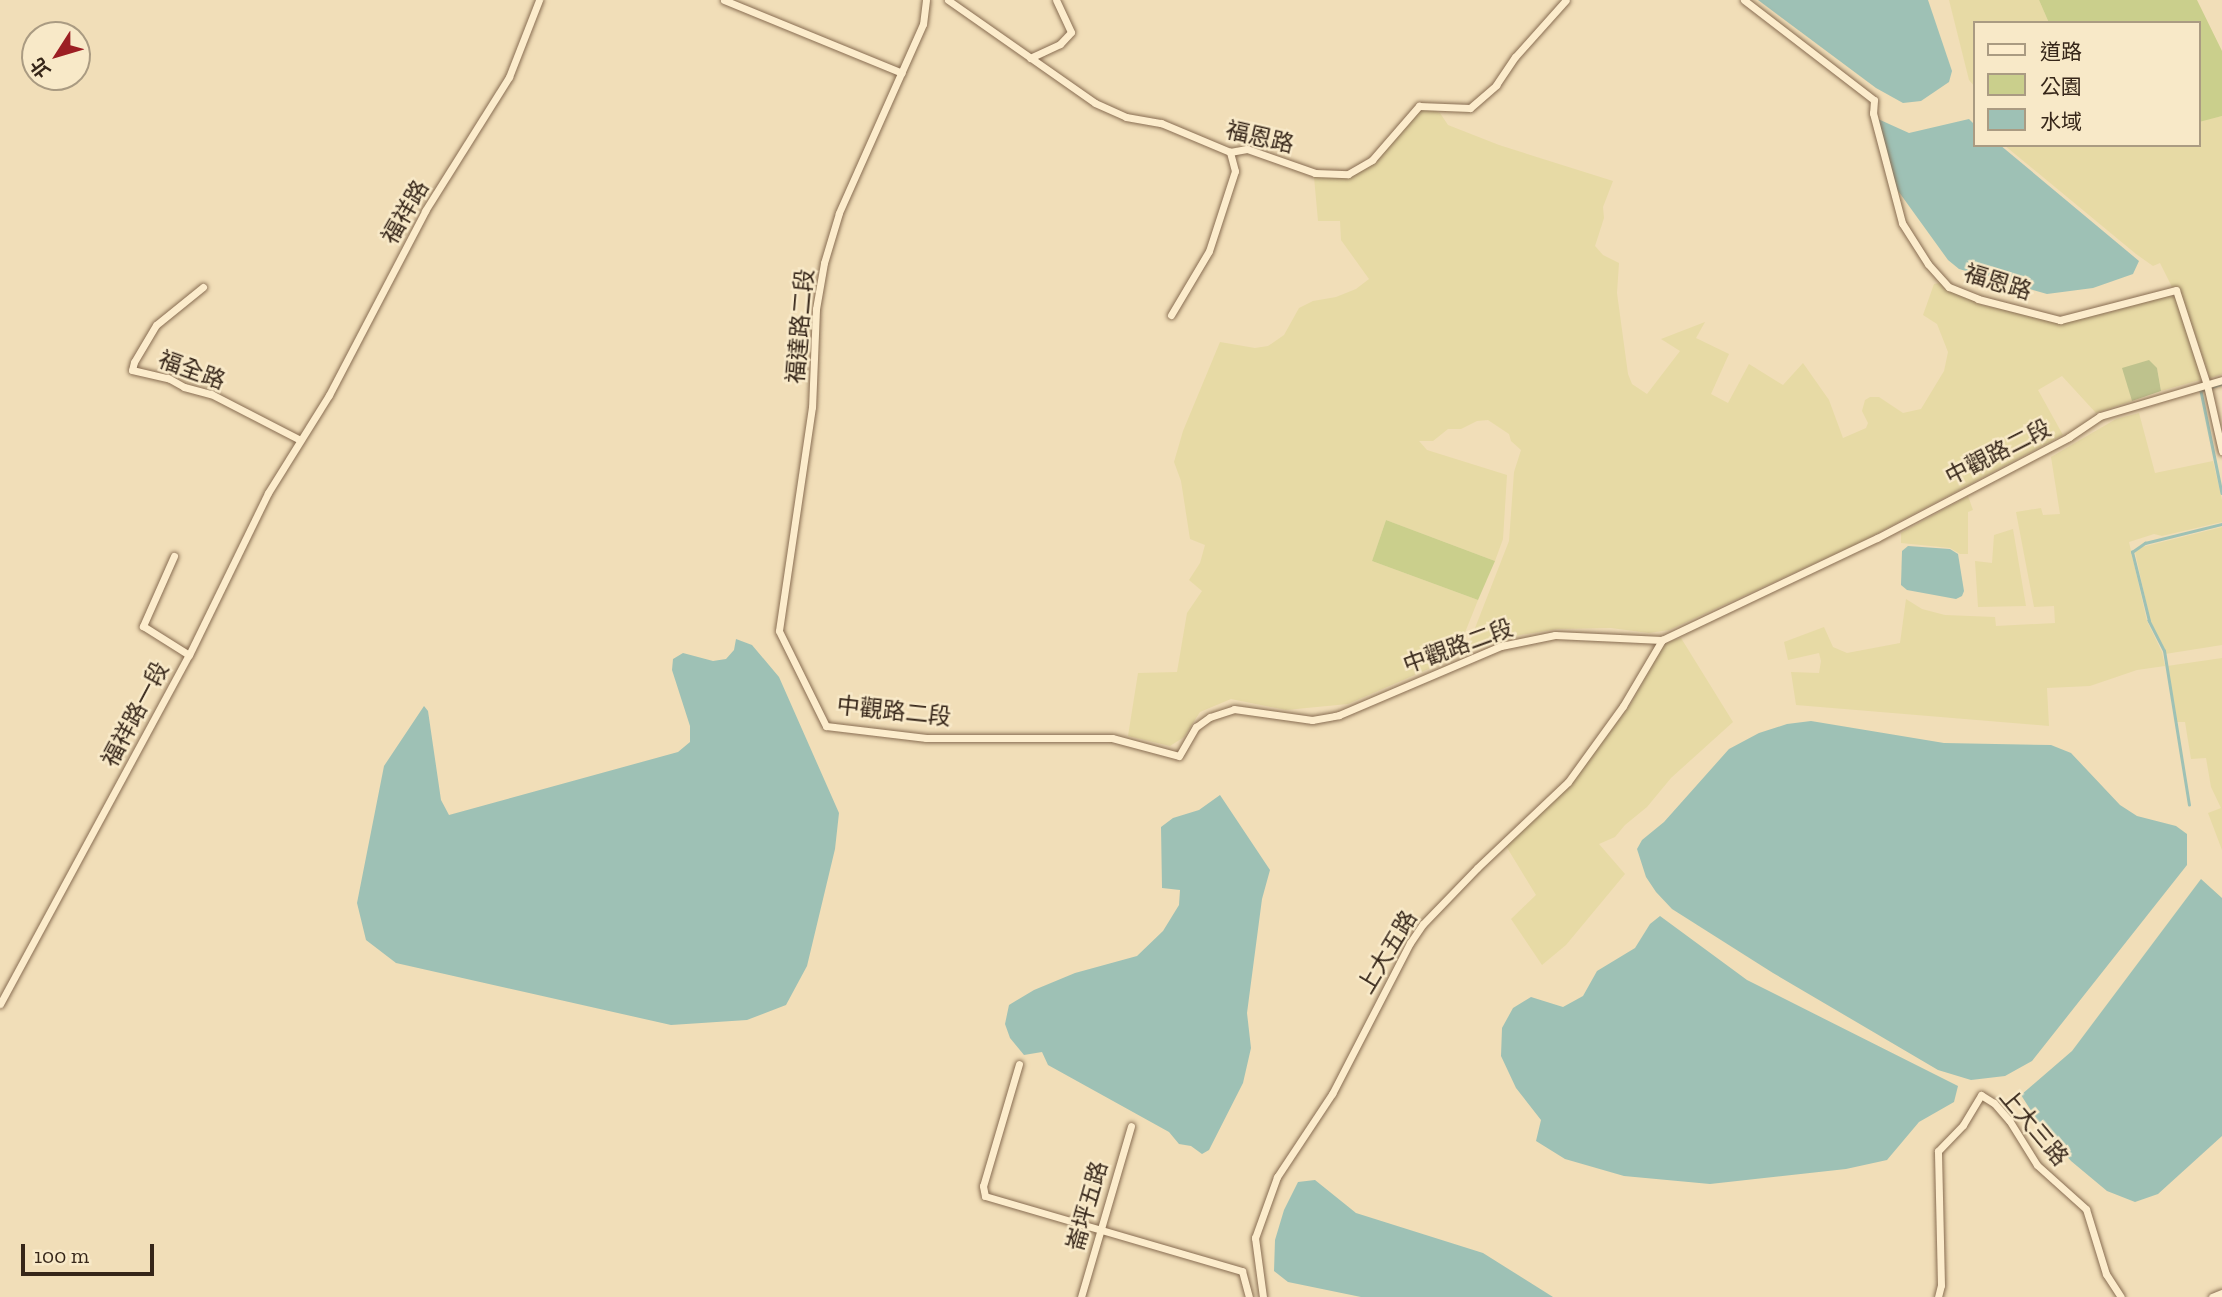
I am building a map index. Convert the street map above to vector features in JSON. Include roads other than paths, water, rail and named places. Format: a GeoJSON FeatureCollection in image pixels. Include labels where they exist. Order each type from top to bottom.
{"type":"FeatureCollection","features":[{"type":"Feature","properties":{"kind":"street","name":"福祥路"},"geometry":{"type":"LineString","coordinates":[[300,440],[329,395],[425,211],[509,77],[538,0]]}},
{"type":"Feature","properties":{"kind":"street"},"geometry":{"type":"LineString","coordinates":[[724,0],[902,73]]}},
{"type":"Feature","properties":{"kind":"street","name":"福達路二段"},"geometry":{"type":"LineString","coordinates":[[779,631],[812,407],[817,309],[824,263],[839,213],[923,24],[926,0]]}},
{"type":"Feature","properties":{"kind":"street","name":"福恩路"},"geometry":{"type":"LineString","coordinates":[[948,0],[1030,58],[1126,117],[1161,123],[1230,152],[1247,149],[1315,173],[1348,174],[1372,160],[1419,106],[1470,108],[1496,85],[1515,57],[1566,0]]}},
{"type":"Feature","properties":{"kind":"street"},"geometry":{"type":"LineString","coordinates":[[1030,58],[1060,44],[1071,32],[1056,0]]}},
{"type":"Feature","properties":{"kind":"street","name":"福恩路"},"geometry":{"type":"LineString","coordinates":[[1744,0],[1874,100],[1873,113],[1902,223],[1922,256],[1949,287],[1978,299],[2060,320],[2176,290],[2207,385]]}},
{"type":"Feature","properties":{"kind":"street"},"geometry":{"type":"LineString","coordinates":[[1171,316],[1209,251],[1235,171],[1230,152]]}},
{"type":"Feature","properties":{"kind":"street","name":"福全路"},"geometry":{"type":"LineString","coordinates":[[203,287],[156,325],[132,370],[168,378],[184,387],[211,394],[300,440]]}},
{"type":"Feature","properties":{"kind":"street","name":"中觀路二段"},"geometry":{"type":"LineString","coordinates":[[779,631],[826,726],[926,738],[1112,738],[1179,756],[1196,727],[1210,717],[1234,709],[1312,720],[1339,715],[1501,646],[1555,635],[1662,640],[1877,538],[2069,437],[2100,416],[2222,380]]}},
{"type":"Feature","properties":{"kind":"street"},"geometry":{"type":"LineString","coordinates":[[2207,385],[2222,451]]}},
{"type":"Feature","properties":{"kind":"street","name":"福祥路一段"},"geometry":{"type":"LineString","coordinates":[[0,1004],[188,655],[268,493],[300,440]]}},
{"type":"Feature","properties":{"kind":"street"},"geometry":{"type":"LineString","coordinates":[[174,556],[143,626],[188,655]]}},
{"type":"Feature","properties":{"kind":"street","name":"上大五路"},"geometry":{"type":"LineString","coordinates":[[1263,1297],[1255,1238],[1277,1177],[1332,1094],[1410,943],[1423,924],[1477,867],[1568,782],[1623,706],[1662,640]]}},
{"type":"Feature","properties":{"kind":"street"},"geometry":{"type":"LineString","coordinates":[[1019,1064],[983,1185],[985,1196],[1242,1271],[1249,1297]]}},
{"type":"Feature","properties":{"kind":"street","name":"上大三路"},"geometry":{"type":"LineString","coordinates":[[1938,1297],[1941,1285],[1938,1151],[1963,1125],[1981,1095],[1994,1102],[2010,1120],[2037,1165],[2078,1199],[2085,1209],[2106,1274],[2121,1297]]}},
{"type":"Feature","properties":{"kind":"street","name":"崙坪五路"},"geometry":{"type":"LineString","coordinates":[[1081,1297],[1131,1126]]}},
{"type":"Feature","properties":{"kind":"street"},"geometry":{"type":"LineString","coordinates":[[1248,1287],[1259,1275]]}},
{"type":"Feature","properties":{"kind":"street"},"geometry":{"type":"LineString","coordinates":[[2213,1297],[2222,1293]]}},
{"type":"Feature","properties":{"kind":"water"},"geometry":{"type":"Polygon","coordinates":[[[1758,0],[1928,0],[1952,71],[1949,82],[1921,101],[1903,103],[1876,88],[1758,0]]]}},
{"type":"Feature","properties":{"kind":"water"},"geometry":{"type":"Polygon","coordinates":[[[1878,119],[1909,133],[1969,119],[1974,124],[1974,147],[2002,147],[2139,261],[2133,274],[2093,288],[2047,294],[1959,269],[1948,260],[1896,188],[1878,119]]]}},
{"type":"Feature","properties":{"kind":"water"},"geometry":{"type":"Polygon","coordinates":[[[1908,546],[1950,549],[1958,554],[1964,591],[1962,596],[1956,599],[1907,590],[1901,585],[1902,551],[1908,546]]]}},
{"type":"Feature","properties":{"kind":"water"},"geometry":{"type":"Polygon","coordinates":[[[736,639],[752,645],[779,677],[839,813],[835,849],[807,966],[786,1005],[747,1020],[671,1025],[396,963],[366,940],[357,903],[384,766],[424,706],[428,711],[441,800],[449,815],[678,752],[690,742],[690,726],[672,670],[673,659],[683,653],[713,661],[726,659],[734,650],[736,639]]]}},
{"type":"Feature","properties":{"kind":"water"},"geometry":{"type":"Polygon","coordinates":[[[1811,721],[1944,743],[2051,745],[2071,753],[2120,805],[2137,816],[2176,826],[2187,834],[2187,865],[2032,1061],[2005,1076],[1971,1080],[1938,1070],[1773,973],[1672,909],[1646,877],[1637,849],[1642,840],[1664,822],[1729,749],[1759,733],[1787,724],[1811,721]]]}},
{"type":"Feature","properties":{"kind":"water"},"geometry":{"type":"Polygon","coordinates":[[[1220,795],[1270,870],[1262,899],[1247,1013],[1251,1048],[1243,1083],[1209,1150],[1202,1154],[1191,1146],[1179,1144],[1169,1132],[1048,1065],[1042,1052],[1024,1055],[1010,1038],[1005,1024],[1009,1005],[1034,990],[1075,973],[1137,956],[1163,931],[1179,905],[1180,890],[1162,888],[1161,827],[1173,818],[1199,810],[1220,795]]]}},
{"type":"Feature","properties":{"kind":"water"},"geometry":{"type":"Polygon","coordinates":[[[2201,879],[2222,898],[2222,1136],[2158,1194],[2135,1202],[2107,1191],[2071,1161],[2041,1126],[2021,1095],[2072,1051],[2201,879]]]}},
{"type":"Feature","properties":{"kind":"water"},"geometry":{"type":"Polygon","coordinates":[[[1660,916],[1747,980],[1958,1086],[1954,1102],[1919,1122],[1887,1160],[1846,1169],[1710,1184],[1624,1176],[1565,1159],[1536,1141],[1541,1120],[1516,1088],[1501,1056],[1502,1028],[1513,1008],[1531,997],[1563,1007],[1583,996],[1597,971],[1635,948],[1650,924],[1660,916]]]}},
{"type":"Feature","properties":{"kind":"water"},"geometry":{"type":"Polygon","coordinates":[[[1315,1180],[1356,1213],[1483,1253],[1553,1297],[1361,1297],[1288,1282],[1274,1271],[1275,1240],[1284,1210],[1298,1182],[1315,1180]]]}},
{"type":"Feature","properties":{"kind":"waterway"},"geometry":{"type":"LineString","coordinates":[[2222,384],[2201,391],[2222,493]]}},
{"type":"Feature","properties":{"kind":"waterway"},"geometry":{"type":"LineString","coordinates":[[2189,805],[2164,651],[2149,621],[2132,552],[2145,543],[2222,524]]}}]}
